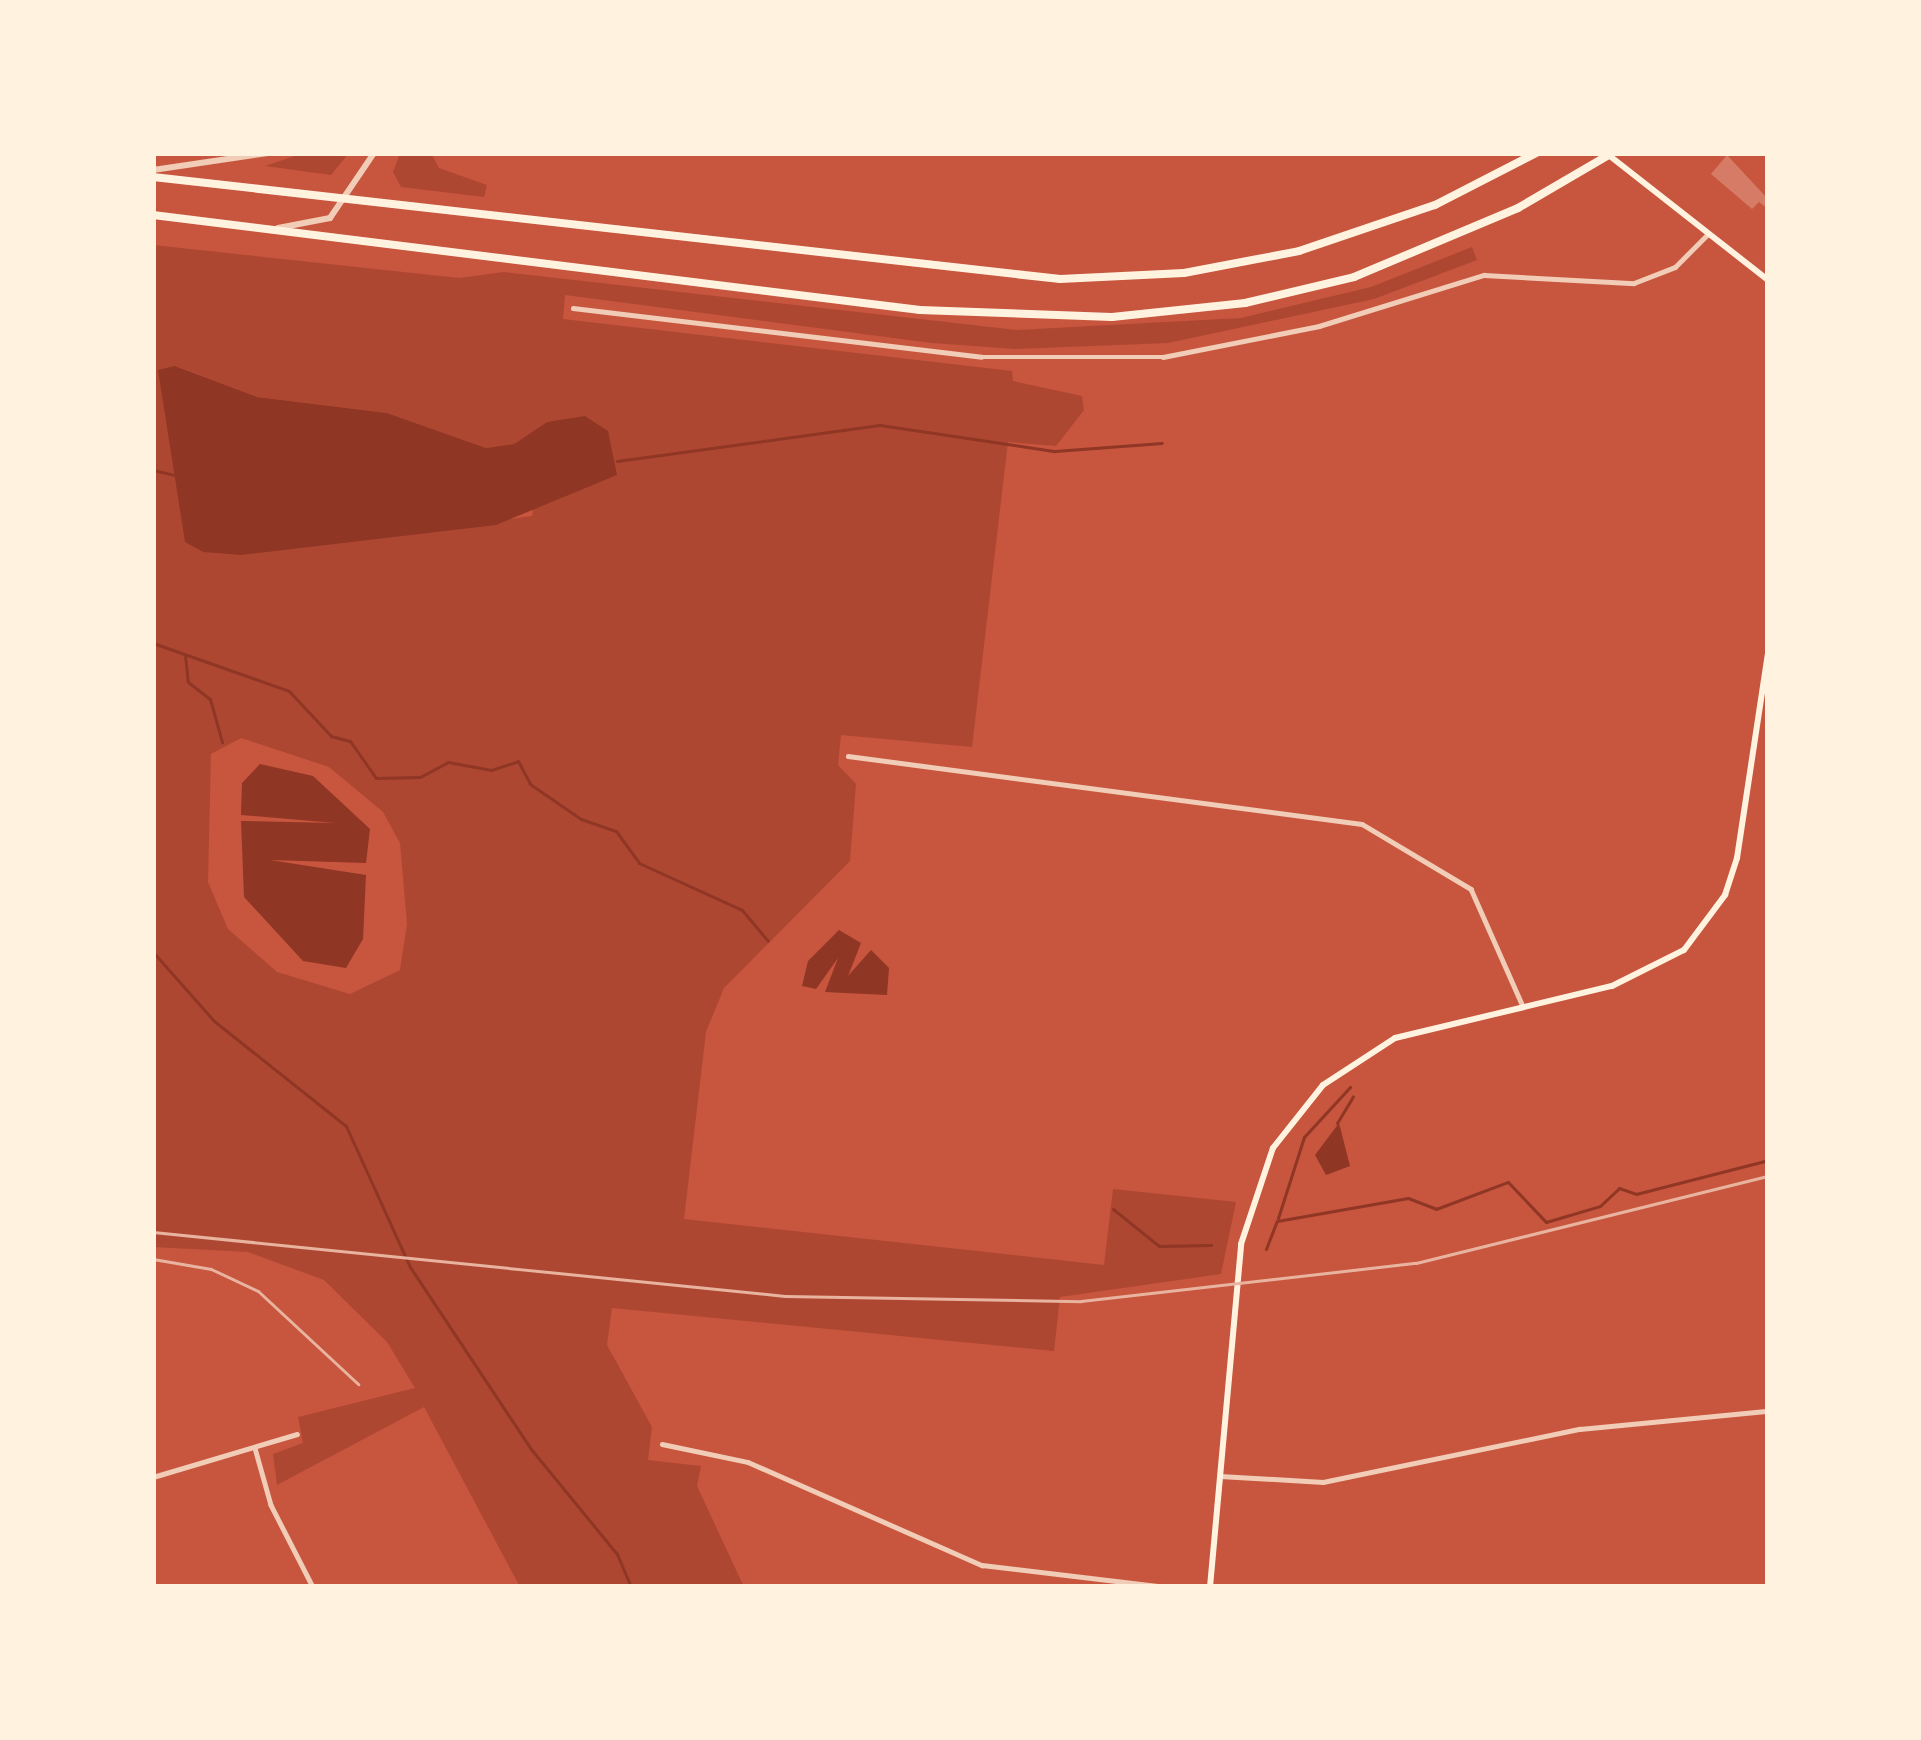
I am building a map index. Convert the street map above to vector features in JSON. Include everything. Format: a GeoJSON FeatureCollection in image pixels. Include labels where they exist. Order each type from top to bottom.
{"type":"FeatureCollection","features":[{"type":"Feature","properties":{"kind":"highway"},"geometry":{"type":"LineString","coordinates":[[153,173],[986,276],[1119,278],[1240,263],[1368,232],[1536,153]]}},
{"type":"Feature","properties":{"kind":"highway"},"geometry":{"type":"LineString","coordinates":[[153,215],[920,310],[1112,317],[1245,303],[1354,277],[1518,208],[1609,154]]}},
{"type":"Feature","properties":{"kind":"main road"},"geometry":{"type":"LineString","coordinates":[[1609,154],[1768,280]]}},
{"type":"Feature","properties":{"kind":"main road"},"geometry":{"type":"LineString","coordinates":[[1210,1587],[1243,1229],[1273,1148],[1311,1097],[1364,1054],[1418,1030],[1658,969],[1705,927],[1737,857],[1768,652]]}},
{"type":"Feature","properties":{"kind":"street"},"geometry":{"type":"LineString","coordinates":[[153,173],[268,153]]}},
{"type":"Feature","properties":{"kind":"street"},"geometry":{"type":"LineString","coordinates":[[268,228],[316,225],[344,199],[374,153]]}},
{"type":"Feature","properties":{"kind":"street"},"geometry":{"type":"LineString","coordinates":[[573,308],[981,357],[1163,357],[1319,326],[1484,274],[1634,283],[1675,267],[1708,234]]}},
{"type":"Feature","properties":{"kind":"street"},"geometry":{"type":"LineString","coordinates":[[848,756],[1362,824],[1471,889],[1522,1004]]}},
{"type":"Feature","properties":{"kind":"street"},"geometry":{"type":"LineString","coordinates":[[1220,1476],[1323,1482],[1580,1430],[1768,1411]]}},
{"type":"Feature","properties":{"kind":"street"},"geometry":{"type":"LineString","coordinates":[[153,1477],[297,1434]]}},
{"type":"Feature","properties":{"kind":"street"},"geometry":{"type":"LineString","coordinates":[[662,1444],[756,1465],[982,1564],[1166,1587]]}},
{"type":"Feature","properties":{"kind":"street"},"geometry":{"type":"LineString","coordinates":[[255,1448],[272,1505],[313,1587]]}},
{"type":"Feature","properties":{"kind":"shaded area"},"geometry":{"type":"Polygon","coordinates":[[[304,153],[349,153],[331,175],[265,166],[304,153]]]}},
{"type":"Feature","properties":{"kind":"shaded area"},"geometry":{"type":"Polygon","coordinates":[[[400,153],[431,153],[439,168],[487,185],[484,197],[401,187],[393,172],[400,153]]]}},
{"type":"Feature","properties":{"kind":"shaded area"},"geometry":{"type":"Polygon","coordinates":[[[153,245],[459,278],[504,272],[1017,330],[1241,318],[1371,287],[1472,247],[1477,260],[1374,299],[1168,343],[1015,349],[932,343],[565,295],[563,319],[1012,371],[1013,381],[1082,396],[1084,410],[1056,446],[1008,442],[972,747],[841,735],[838,765],[856,784],[850,861],[724,988],[706,1032],[684,1219],[1104,1265],[1113,1189],[1236,1202],[1221,1274],[1060,1297],[1054,1351],[612,1308],[607,1345],[652,1427],[648,1460],[701,1466],[697,1486],[744,1587],[520,1587],[424,1407],[277,1485],[273,1454],[303,1443],[298,1417],[415,1388],[387,1342],[324,1280],[248,1252],[153,1247],[153,245]],[[176,366],[292,548],[532,516],[547,422],[514,444],[486,448],[387,413],[257,397],[176,366]],[[241,738],[211,754],[208,882],[228,929],[277,972],[350,994],[400,970],[407,924],[400,843],[383,812],[329,767],[241,738]]]}},
{"type":"Feature","properties":{"kind":"shaded area"},"geometry":{"type":"Polygon","coordinates":[[[175,366],[257,397],[387,413],[486,448],[514,444],[547,422],[585,416],[608,431],[617,475],[496,525],[241,555],[203,552],[185,542],[158,370],[175,366]]]}},
{"type":"Feature","properties":{"kind":"shaded area"},"geometry":{"type":"Polygon","coordinates":[[[260,764],[313,776],[370,829],[366,863],[270,860],[366,875],[363,939],[346,968],[303,961],[244,897],[241,821],[335,823],[241,815],[242,783],[260,764]]]}},
{"type":"Feature","properties":{"kind":"shaded area"},"geometry":{"type":"Polygon","coordinates":[[[839,930],[861,943],[848,976],[871,950],[889,968],[887,995],[825,992],[838,958],[816,989],[802,986],[808,961],[839,930]]]}},
{"type":"Feature","properties":{"kind":"shaded area"},"geometry":{"type":"Polygon","coordinates":[[[1339,1123],[1350,1166],[1326,1175],[1315,1155],[1339,1123]]]}},
{"type":"Feature","properties":{"kind":"building"},"geometry":{"type":"Polygon","coordinates":[[[1727,155],[1768,199],[1768,209],[1759,202],[1752,209],[1711,174],[1727,155]]]}},
{"type":"Feature","properties":{"kind":"waterway"},"geometry":{"type":"LineString","coordinates":[[617,461],[880,425],[1055,451],[1162,443]]}},
{"type":"Feature","properties":{"kind":"waterway"},"geometry":{"type":"LineString","coordinates":[[153,470],[178,476]]}},
{"type":"Feature","properties":{"kind":"waterway"},"geometry":{"type":"LineString","coordinates":[[153,643],[289,691],[331,736],[350,741],[376,778],[420,777],[448,762],[491,770],[518,761],[530,784],[581,819],[616,831],[639,863],[742,910],[768,941]]}},
{"type":"Feature","properties":{"kind":"waterway"},"geometry":{"type":"LineString","coordinates":[[185,655],[188,682],[210,699],[222,742]]}},
{"type":"Feature","properties":{"kind":"waterway"},"geometry":{"type":"LineString","coordinates":[[153,952],[214,1021],[346,1126],[410,1267],[531,1449],[617,1554],[631,1587]]}},
{"type":"Feature","properties":{"kind":"waterway"},"geometry":{"type":"LineString","coordinates":[[1278,1218],[1304,1137],[1350,1087]]}},
{"type":"Feature","properties":{"kind":"waterway"},"geometry":{"type":"LineString","coordinates":[[1337,1123],[1353,1096]]}},
{"type":"Feature","properties":{"kind":"waterway"},"geometry":{"type":"LineString","coordinates":[[1266,1249],[1277,1221],[1408,1198],[1436,1209],[1508,1182],[1546,1222],[1600,1206],[1619,1188],[1636,1194],[1768,1160]]}},
{"type":"Feature","properties":{"kind":"waterway"},"geometry":{"type":"LineString","coordinates":[[1113,1209],[1159,1246],[1211,1245]]}},
{"type":"Feature","properties":{"kind":"railway"},"geometry":{"type":"LineString","coordinates":[[153,1232],[785,1296],[1081,1301],[1416,1263],[1768,1176]]}},
{"type":"Feature","properties":{"kind":"railway"},"geometry":{"type":"LineString","coordinates":[[153,1259],[211,1269],[258,1291],[358,1384]]}}]}
